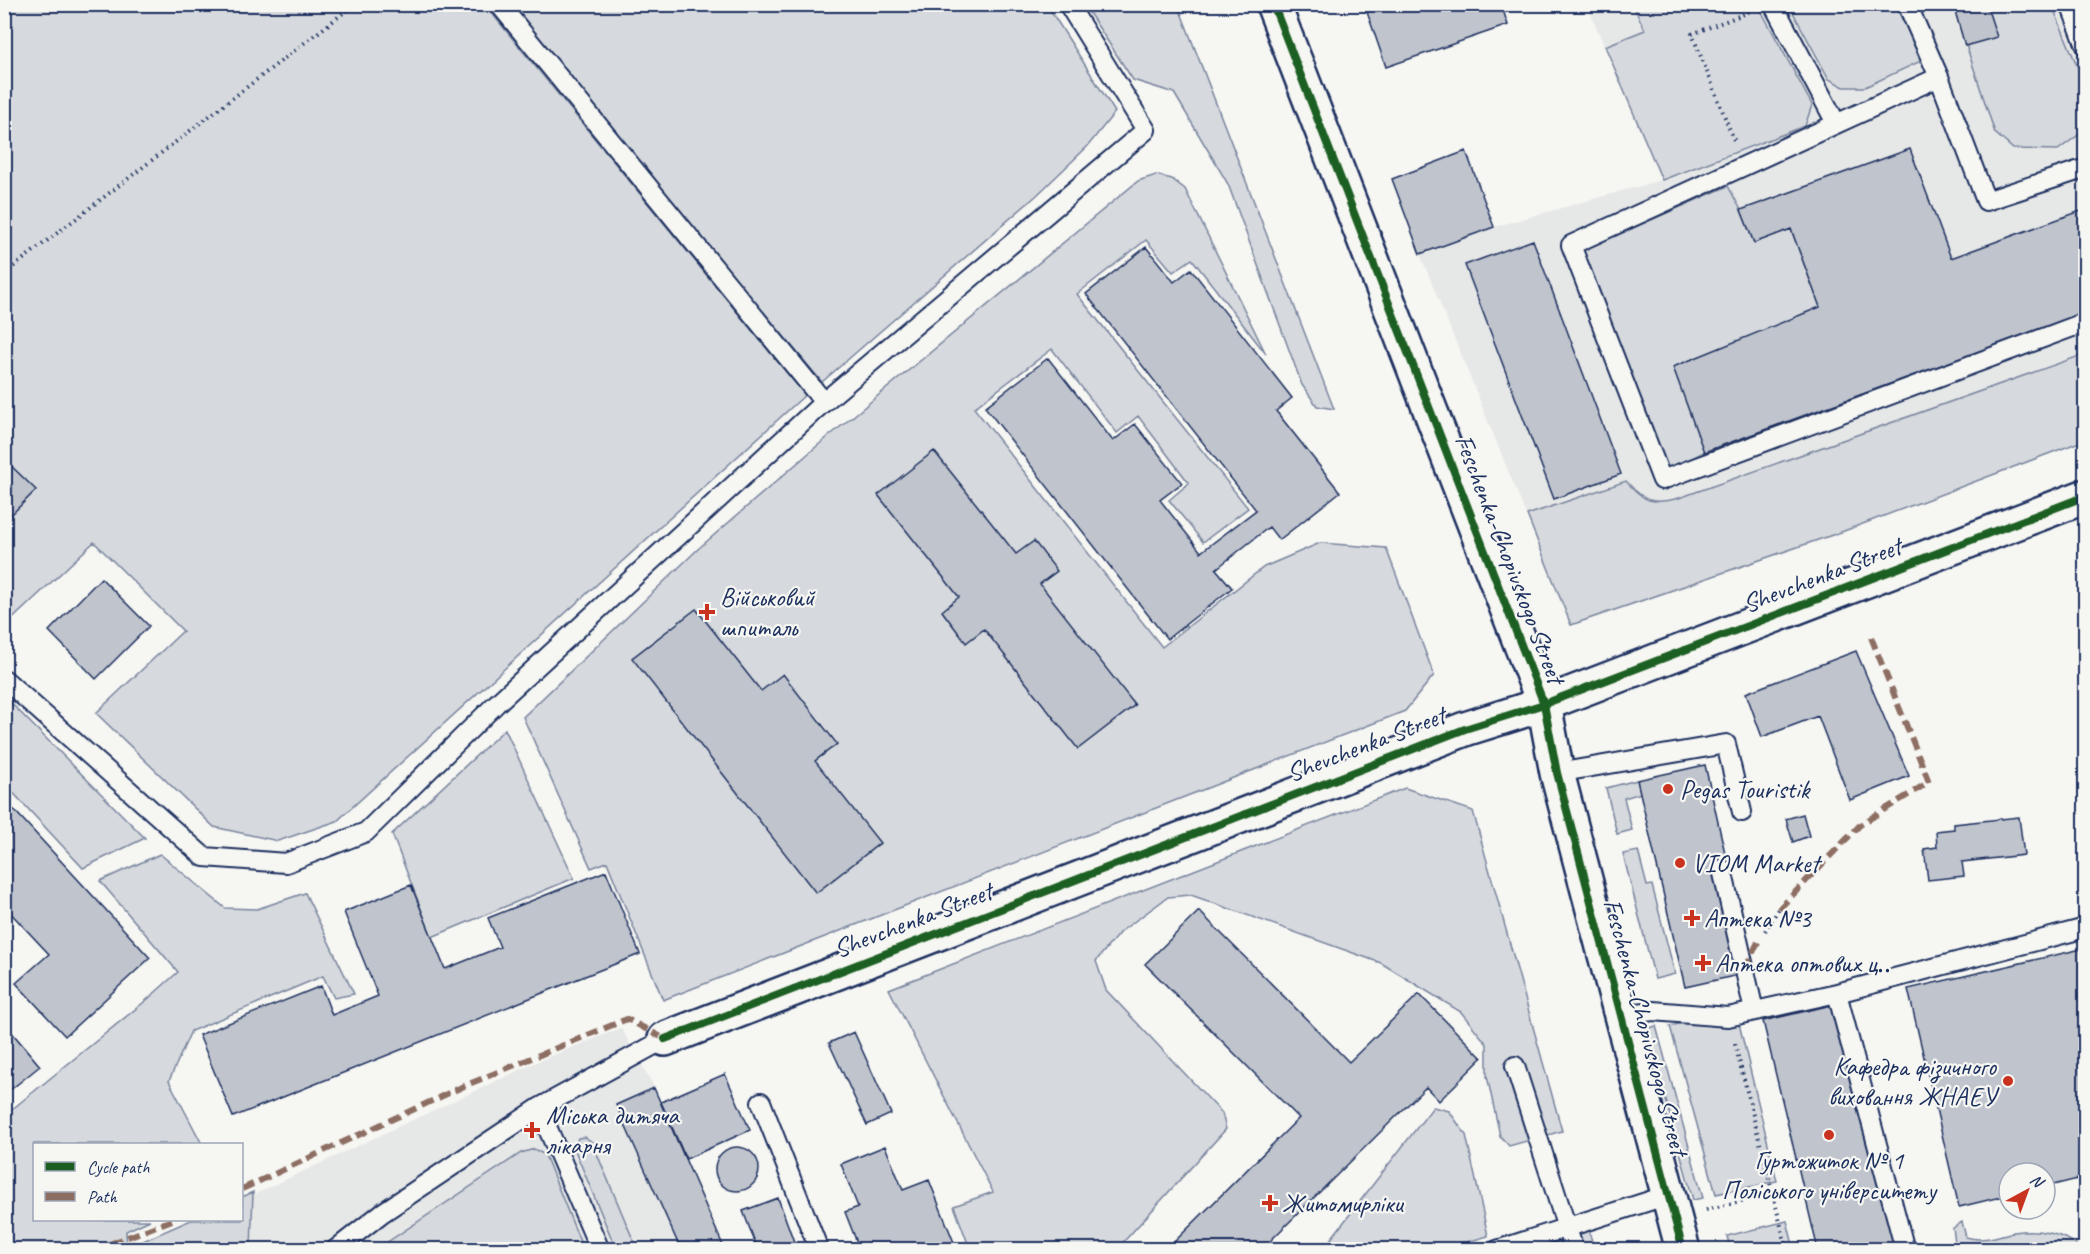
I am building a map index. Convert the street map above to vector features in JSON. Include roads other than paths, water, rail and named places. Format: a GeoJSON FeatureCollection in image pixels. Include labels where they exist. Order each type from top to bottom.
{"type":"FeatureCollection","features":[{"type":"Feature","properties":{"kind":"street","name":"Feschenka-Chopivskogo Street"},"geometry":{"type":"LineString","coordinates":[[1273,4],[1544,704],[1557,773],[1683,1250]]}},
{"type":"Feature","properties":{"kind":"street","name":"Shevchenka Street"},"geometry":{"type":"LineString","coordinates":[[665,1039],[1465,729],[1544,704],[2085,496]]}},
{"type":"Feature","properties":{"kind":"lane"},"geometry":{"type":"LineString","coordinates":[[499,4],[824,402]]}},
{"type":"Feature","properties":{"kind":"lane"},"geometry":{"type":"LineString","coordinates":[[4,679],[204,857],[286,863],[366,832],[496,704],[824,402],[1146,130],[1068,4]]}},
{"type":"Feature","properties":{"kind":"lane"},"geometry":{"type":"LineString","coordinates":[[1907,4],[1939,77],[1986,201],[2085,168]]}},
{"type":"Feature","properties":{"kind":"lane"},"geometry":{"type":"LineString","coordinates":[[2070,4],[2085,46]]}},
{"type":"Feature","properties":{"kind":"lane"},"geometry":{"type":"LineString","coordinates":[[1766,6],[1836,123]]}},
{"type":"Feature","properties":{"kind":"lane"},"geometry":{"type":"LineString","coordinates":[[1939,77],[1571,245],[1662,480],[2085,322]]}},
{"type":"Feature","properties":{"kind":"lane"},"geometry":{"type":"LineString","coordinates":[[1557,773],[1726,744],[1742,812]]}},
{"type":"Feature","properties":{"kind":"lane"},"geometry":{"type":"LineString","coordinates":[[1722,869],[1754,1011]]}},
{"type":"Feature","properties":{"kind":"lane"},"geometry":{"type":"LineString","coordinates":[[1622,1015],[1653,1011],[1728,1017],[1837,993],[2085,928]]}},
{"type":"Feature","properties":{"kind":"lane"},"geometry":{"type":"LineString","coordinates":[[1837,993],[1905,1250]]}},
{"type":"Feature","properties":{"kind":"lane"},"geometry":{"type":"LineString","coordinates":[[335,1250],[382,1213],[539,1108],[665,1039]]}},
{"type":"Feature","properties":{"kind":"lane"},"geometry":{"type":"LineString","coordinates":[[1515,1066],[1574,1250]]}},
{"type":"Feature","properties":{"kind":"lane"},"geometry":{"type":"LineString","coordinates":[[762,1102],[819,1250]]}},
{"type":"Feature","properties":{"kind":"lane"},"geometry":{"type":"LineString","coordinates":[[539,1108],[600,1250]]}},
{"type":"Feature","properties":{"kind":"lane"},"geometry":{"type":"LineString","coordinates":[[1497,1250],[1668,1195]]}},
{"type":"Feature","properties":{"kind":"place","name":"Військовий шпиталь"},"geometry":{"type":"Point","coordinates":[707,612]}},
{"type":"Feature","properties":{"kind":"place","name":"Pegas Touristik"},"geometry":{"type":"Point","coordinates":[1668,789]}},
{"type":"Feature","properties":{"kind":"place","name":"VIOM Market"},"geometry":{"type":"Point","coordinates":[1680,863]}},
{"type":"Feature","properties":{"kind":"place","name":"Аптека №3"},"geometry":{"type":"Point","coordinates":[1692,918]}},
{"type":"Feature","properties":{"kind":"place","name":"Аптека оптових ц‥"},"geometry":{"type":"Point","coordinates":[1703,963]}},
{"type":"Feature","properties":{"kind":"place","name":"Кафедра фізичного виховання ЖНАЕУ"},"geometry":{"type":"Point","coordinates":[2008,1081]}},
{"type":"Feature","properties":{"kind":"place","name":"Міська дитяча лікарня"},"geometry":{"type":"Point","coordinates":[532,1130]}},
{"type":"Feature","properties":{"kind":"place","name":"Гуртожиток № 1 Поліського університету"},"geometry":{"type":"Point","coordinates":[1829,1135]}},
{"type":"Feature","properties":{"kind":"place","name":"Житомирліки"},"geometry":{"type":"Point","coordinates":[1270,1203]}}]}
